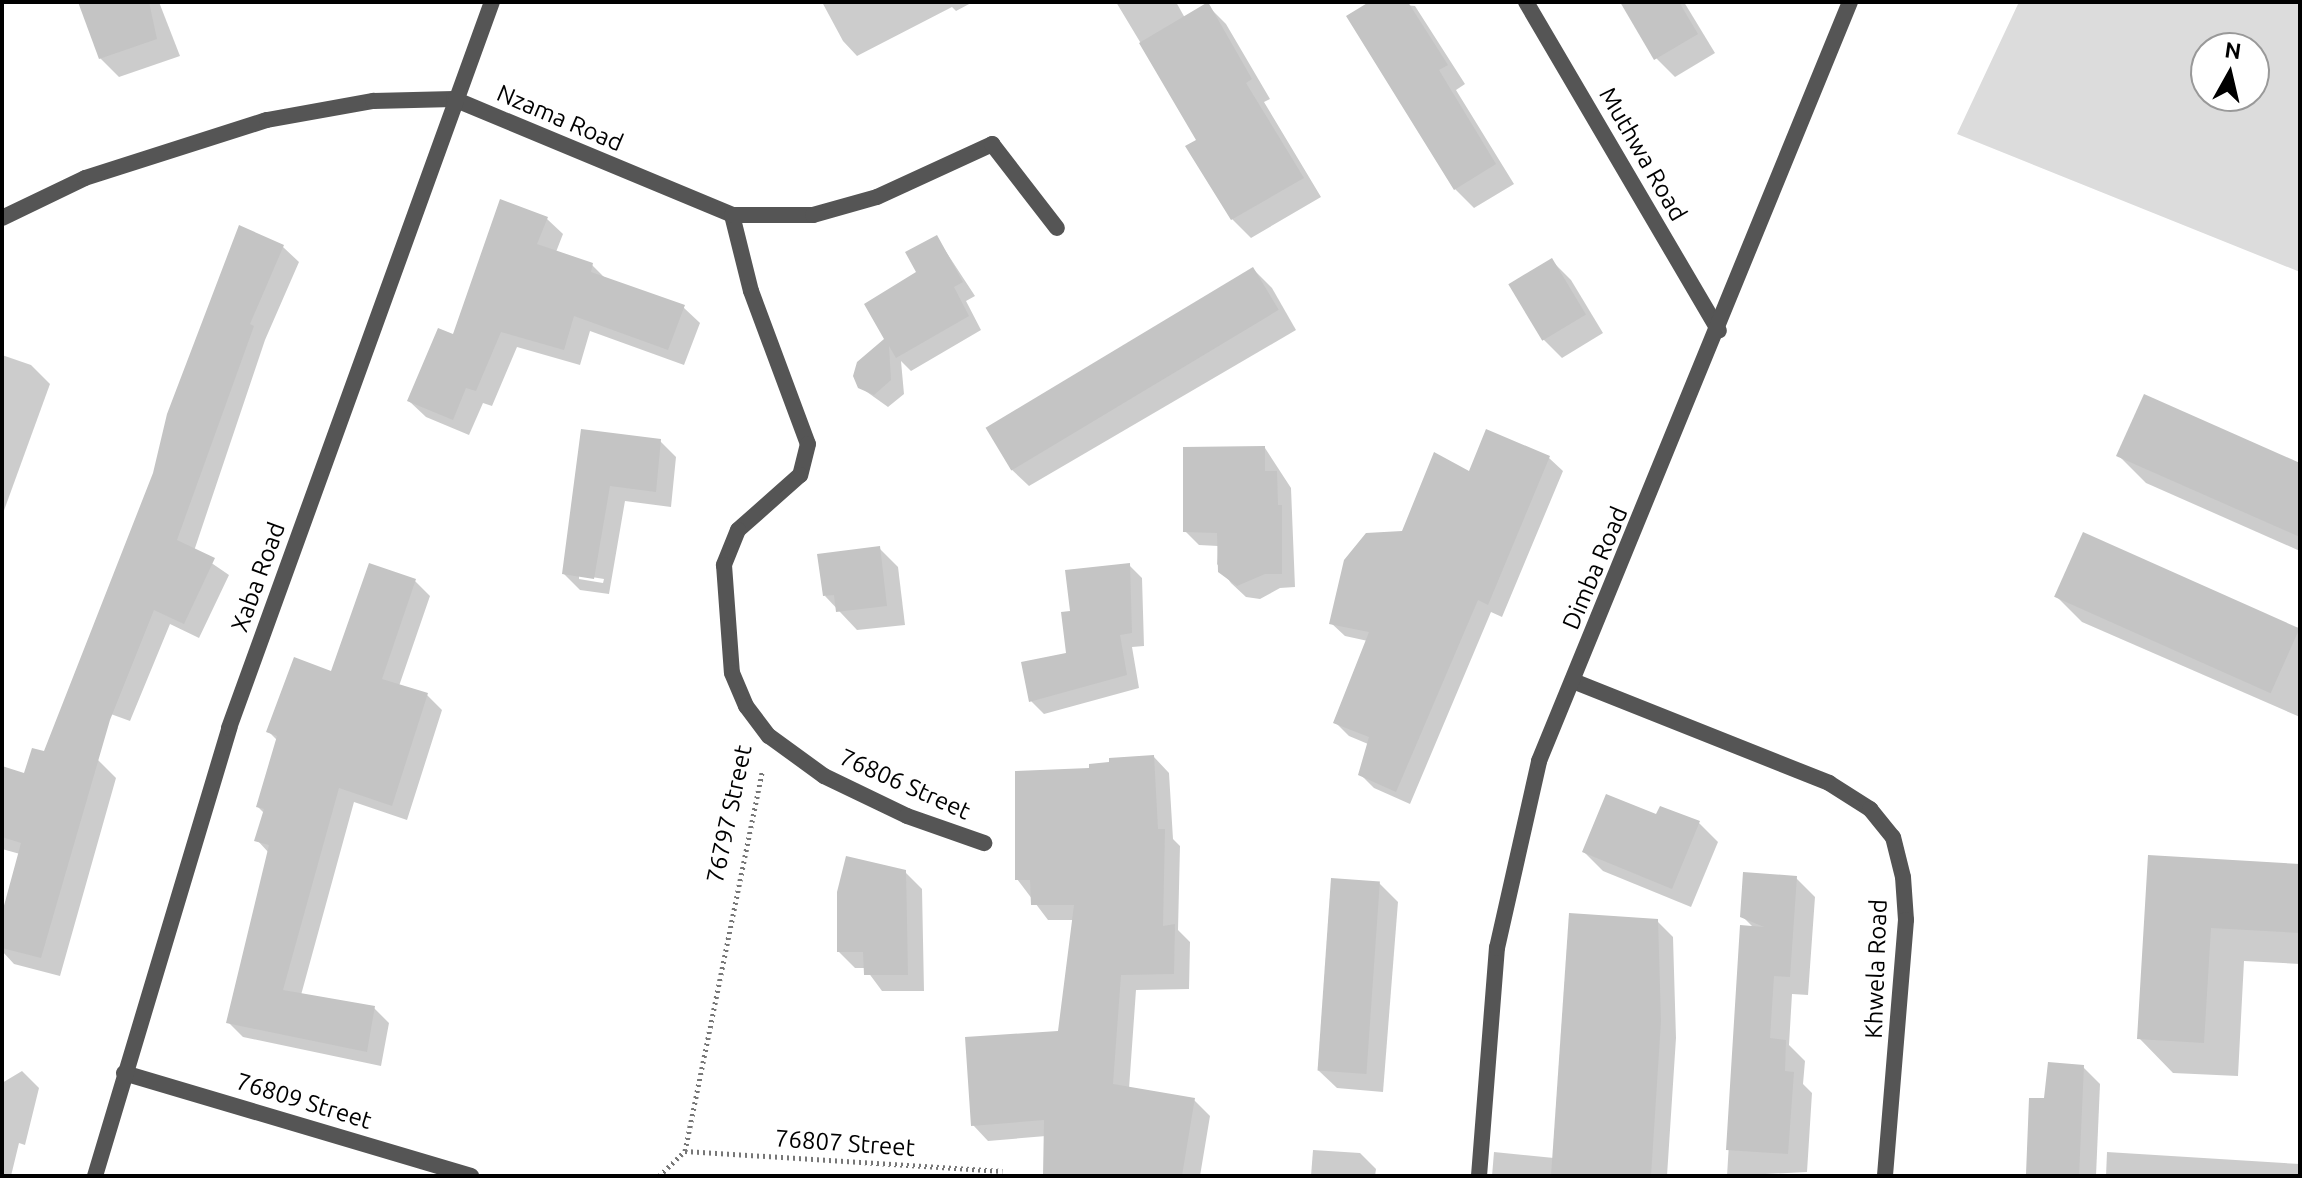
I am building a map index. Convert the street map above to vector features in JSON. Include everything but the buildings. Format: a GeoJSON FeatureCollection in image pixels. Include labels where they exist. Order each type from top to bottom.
{"type":"FeatureCollection","features":[{"type":"Feature","properties":{"kind":"street","name":"Xaba Road"},"geometry":{"type":"LineString","coordinates":[[95,1176],[229,728],[454,99],[492,2]]}},
{"type":"Feature","properties":{"kind":"street","name":"Muthwa Road"},"geometry":{"type":"LineString","coordinates":[[1526,2],[1719,331]]}},
{"type":"Feature","properties":{"kind":"street","name":"Dimba Road"},"geometry":{"type":"LineString","coordinates":[[1479,1176],[1497,948],[1513,860],[1539,761],[1719,331],[1850,2]]}},
{"type":"Feature","properties":{"kind":"street","name":"Nzama Road"},"geometry":{"type":"LineString","coordinates":[[2,218],[85,178],[267,120],[373,101],[454,99],[732,215],[813,215],[877,197],[992,144],[1057,228]]}},
{"type":"Feature","properties":{"kind":"street","name":"76797 Street"},"geometry":{"type":"LineString","coordinates":[[732,215],[751,291],[808,444],[800,475],[738,530],[724,565],[732,673],[746,706],[769,736]]}},
{"type":"Feature","properties":{"kind":"street","name":"Khwela Road"},"geometry":{"type":"LineString","coordinates":[[1573,681],[1829,783],[1870,809],[1893,837],[1903,877],[1906,920],[1885,1176]]}},
{"type":"Feature","properties":{"kind":"street","name":"76806 Street"},"geometry":{"type":"LineString","coordinates":[[769,736],[824,776],[907,816],[984,843]]}},
{"type":"Feature","properties":{"kind":"street","name":"76809 Street"},"geometry":{"type":"LineString","coordinates":[[124,1073],[471,1176]]}},
{"type":"Feature","properties":{"kind":"path","name":"76797 Street"},"geometry":{"type":"LineString","coordinates":[[685,1151],[769,736]]}},
{"type":"Feature","properties":{"kind":"path","name":"76807 Street"},"geometry":{"type":"LineString","coordinates":[[685,1151],[1002,1171]]}},
{"type":"Feature","properties":{"kind":"path"},"geometry":{"type":"LineString","coordinates":[[659,1176],[685,1151]]}},
{"type":"Feature","properties":{"kind":"shaded area"},"geometry":{"type":"Polygon","coordinates":[[[2019,2],[2300,2],[2300,272],[1957,134],[2019,2]]]}}]}
